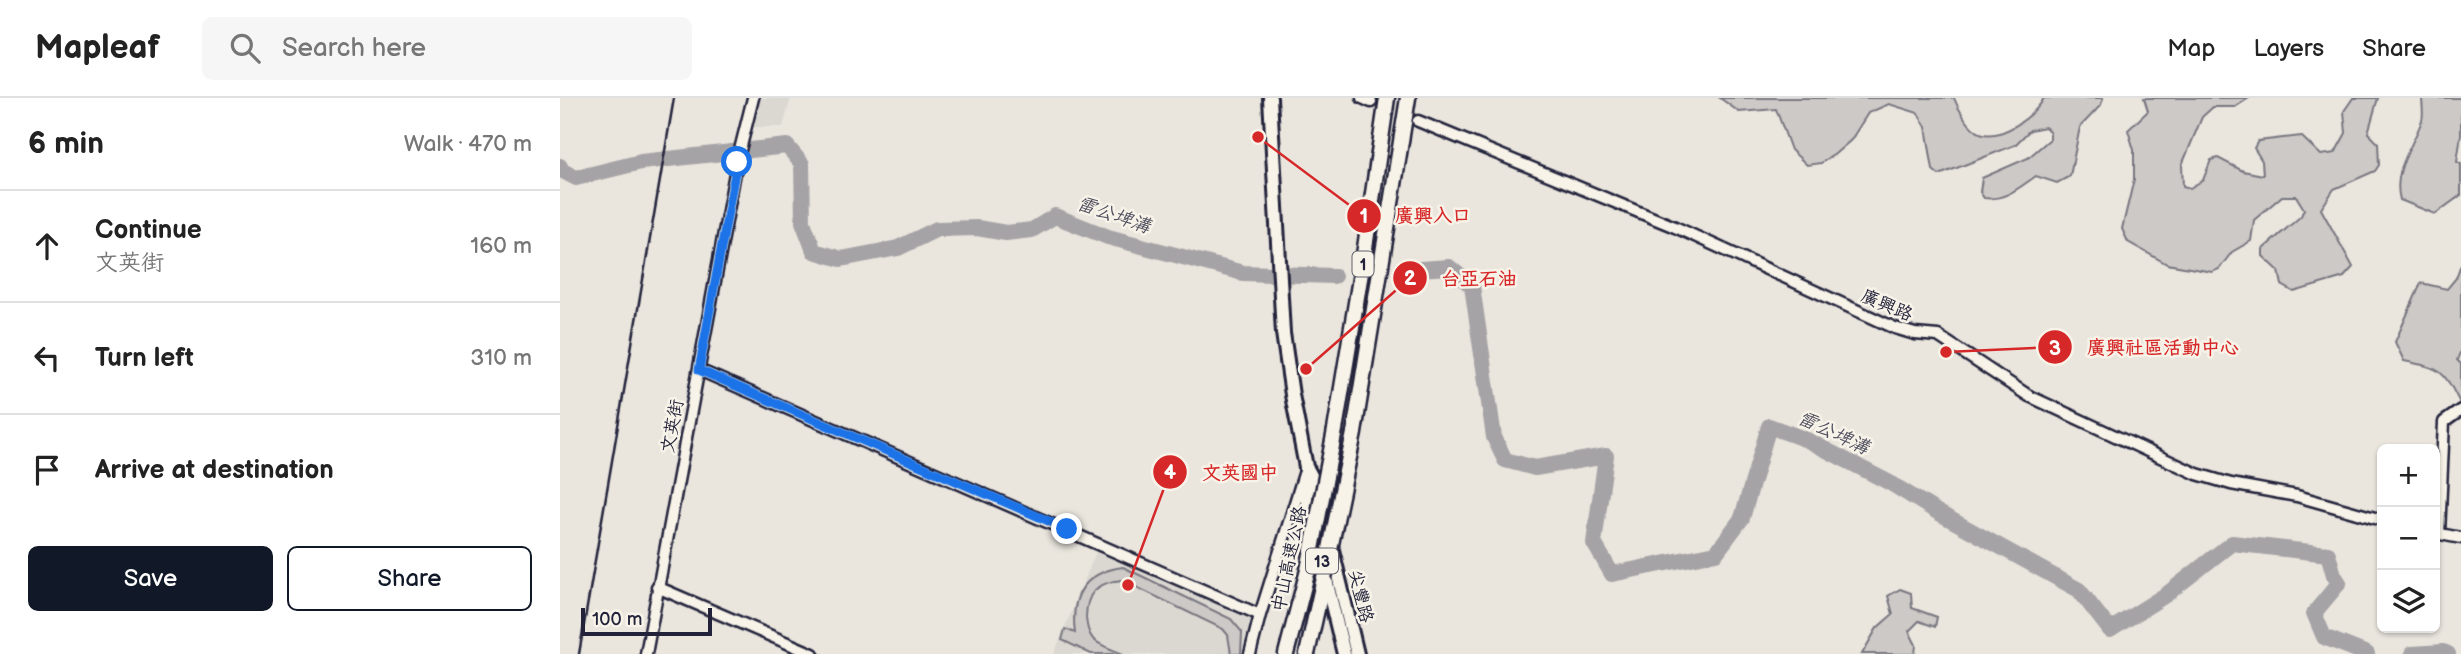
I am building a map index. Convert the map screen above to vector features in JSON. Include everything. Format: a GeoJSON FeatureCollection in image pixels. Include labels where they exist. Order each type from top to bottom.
{"type":"FeatureCollection","features":[{"type":"Feature","properties":{"kind":"highway","name":"中山高速公路"},"geometry":{"type":"LineString","coordinates":[[1286,654],[1308,570],[1335,430],[1387,98]]}},
{"type":"Feature","properties":{"kind":"highway","name":"1"},"geometry":{"type":"LineString","coordinates":[[1307,654],[1354,433],[1408,98]]}},
{"type":"Feature","properties":{"kind":"main road","name":"尖豐路"},"geometry":{"type":"LineString","coordinates":[[1270,98],[1283,333],[1306,467],[1306,498],[1344,654]]}},
{"type":"Feature","properties":{"kind":"main road","name":"尖豐路"},"geometry":{"type":"LineString","coordinates":[[1306,467],[1317,487],[1357,654]]}},
{"type":"Feature","properties":{"kind":"street","name":"文英街"},"geometry":{"type":"LineString","coordinates":[[646,654],[741,139],[753,98]]}},
{"type":"Feature","properties":{"kind":"street","name":"廣興路"},"geometry":{"type":"LineString","coordinates":[[1418,121],[1675,227],[1895,328],[1915,334],[1938,336],[2029,396],[2197,474],[2231,484],[2297,496],[2377,519]]}},
{"type":"Feature","properties":{"kind":"street"},"geometry":{"type":"LineString","coordinates":[[699,370],[1260,615]]}},
{"type":"Feature","properties":{"kind":"street"},"geometry":{"type":"LineString","coordinates":[[2439,507],[2444,422],[2461,410]]}},
{"type":"Feature","properties":{"kind":"street"},"geometry":{"type":"LineString","coordinates":[[1250,654],[1306,467]]}},
{"type":"Feature","properties":{"kind":"street"},"geometry":{"type":"LineString","coordinates":[[2440,534],[2461,538]]}},
{"type":"Feature","properties":{"kind":"street"},"geometry":{"type":"LineString","coordinates":[[657,587],[813,654]]}},
{"type":"Feature","properties":{"kind":"shaded area"},"geometry":{"type":"Polygon","coordinates":[[[760,98],[791,98],[783,127],[751,127],[760,98]]]}},
{"type":"Feature","properties":{"kind":"shaded area"},"geometry":{"type":"Polygon","coordinates":[[[1720,98],[1954,98],[1972,127],[1980,133],[1989,134],[2017,125],[2040,105],[2044,98],[2103,98],[2101,105],[2080,127],[2070,176],[2057,183],[2036,176],[2012,192],[1999,197],[1984,198],[1980,192],[1982,178],[2028,158],[2050,139],[2050,132],[2045,127],[2030,130],[2015,145],[1939,175],[1933,170],[1926,127],[1918,113],[1889,104],[1868,113],[1851,140],[1835,154],[1821,163],[1807,165],[1791,150],[1776,109],[1739,112],[1720,98]]]}},
{"type":"Feature","properties":{"kind":"shaded area"},"geometry":{"type":"Polygon","coordinates":[[[2144,98],[2249,98],[2235,107],[2213,107],[2202,117],[2182,165],[2183,186],[2190,188],[2203,180],[2211,160],[2218,158],[2243,171],[2263,175],[2262,161],[2254,148],[2258,141],[2301,136],[2321,155],[2335,153],[2346,133],[2344,111],[2353,98],[2378,98],[2368,133],[2378,143],[2379,165],[2375,171],[2334,189],[2321,209],[2353,267],[2344,277],[2294,292],[2282,285],[2279,271],[2263,256],[2263,249],[2301,216],[2304,209],[2296,196],[2282,196],[2254,220],[2251,241],[2232,252],[2219,269],[2212,272],[2167,264],[2128,242],[2122,229],[2134,179],[2134,150],[2128,130],[2148,111],[2144,98]]]}},
{"type":"Feature","properties":{"kind":"shaded area"},"geometry":{"type":"Polygon","coordinates":[[[2422,98],[2461,98],[2461,135],[2457,162],[2461,164],[2461,195],[2435,214],[2400,200],[2398,189],[2401,169],[2422,120],[2422,98]]]}},
{"type":"Feature","properties":{"kind":"shaded area"},"geometry":{"type":"Polygon","coordinates":[[[2461,264],[2461,350],[2457,360],[2461,364],[2461,405],[2441,373],[2427,366],[2404,361],[2395,342],[2421,283],[2447,289],[2456,278],[2461,264]]]}},
{"type":"Feature","properties":{"kind":"shaded area"},"geometry":{"type":"Polygon","coordinates":[[[1096,552],[1253,618],[1244,654],[1054,654],[1096,552]]]}},
{"type":"Feature","properties":{"kind":"shaded area"},"geometry":{"type":"Polygon","coordinates":[[[1123,567],[1231,619],[1242,632],[1241,654],[1231,654],[1228,635],[1223,629],[1122,580],[1106,583],[1095,590],[1088,602],[1086,618],[1093,639],[1123,654],[1091,654],[1062,640],[1065,629],[1075,633],[1075,607],[1083,588],[1099,574],[1123,567]]]}},
{"type":"Feature","properties":{"kind":"shaded area"},"geometry":{"type":"Polygon","coordinates":[[[1900,589],[1911,593],[1912,608],[1937,617],[1935,627],[1919,621],[1909,631],[1916,645],[1915,654],[1862,654],[1877,628],[1893,614],[1888,596],[1900,589]]]}},
{"type":"Feature","properties":{"kind":"waterway","name":"雷公埤溝"},"geometry":{"type":"LineString","coordinates":[[560,166],[561,170],[576,178],[641,162],[787,146],[802,164],[803,222],[814,251],[841,259],[898,248],[937,229],[977,228],[1006,233],[1032,230],[1055,216],[1108,237],[1243,273],[1334,276]]}},
{"type":"Feature","properties":{"kind":"waterway","name":"雷公埤溝"},"geometry":{"type":"LineString","coordinates":[[1420,269],[1449,267],[1472,286],[1494,437],[1505,460],[1535,468],[1606,456],[1594,543],[1612,574],[1716,553],[1742,518],[1769,426],[1807,440],[1892,484],[2079,590],[2110,630],[2167,594],[2232,543],[2328,554],[2339,583],[2314,613],[2324,637],[2367,654]]}},
{"type":"Feature","properties":{"kind":"waterway","name":"雷公埤溝"},"geometry":{"type":"LineString","coordinates":[[2412,654],[2448,654]]}},
{"type":"Feature","properties":{"kind":"tunnel"},"geometry":{"type":"LineString","coordinates":[[1371,102],[1418,121]]}},
{"type":"Feature","properties":{"kind":"railway"},"geometry":{"type":"LineString","coordinates":[[579,654],[674,98]]}},
{"type":"Feature","properties":{"kind":"place","name":"廣興入口"},"geometry":{"type":"Point","coordinates":[1258,137]}},
{"type":"Feature","properties":{"kind":"place","name":"廣興社區活動中心"},"geometry":{"type":"Point","coordinates":[1946,352]}},
{"type":"Feature","properties":{"kind":"place","name":"台亞石油"},"geometry":{"type":"Point","coordinates":[1306,369]}},
{"type":"Feature","properties":{"kind":"place","name":"文英國中"},"geometry":{"type":"Point","coordinates":[1128,585]}},
{"type":"Feature","properties":{"kind":"route"},"geometry":{"type":"LineString","coordinates":[[737,162],[699,370],[1067,529]]}}]}
